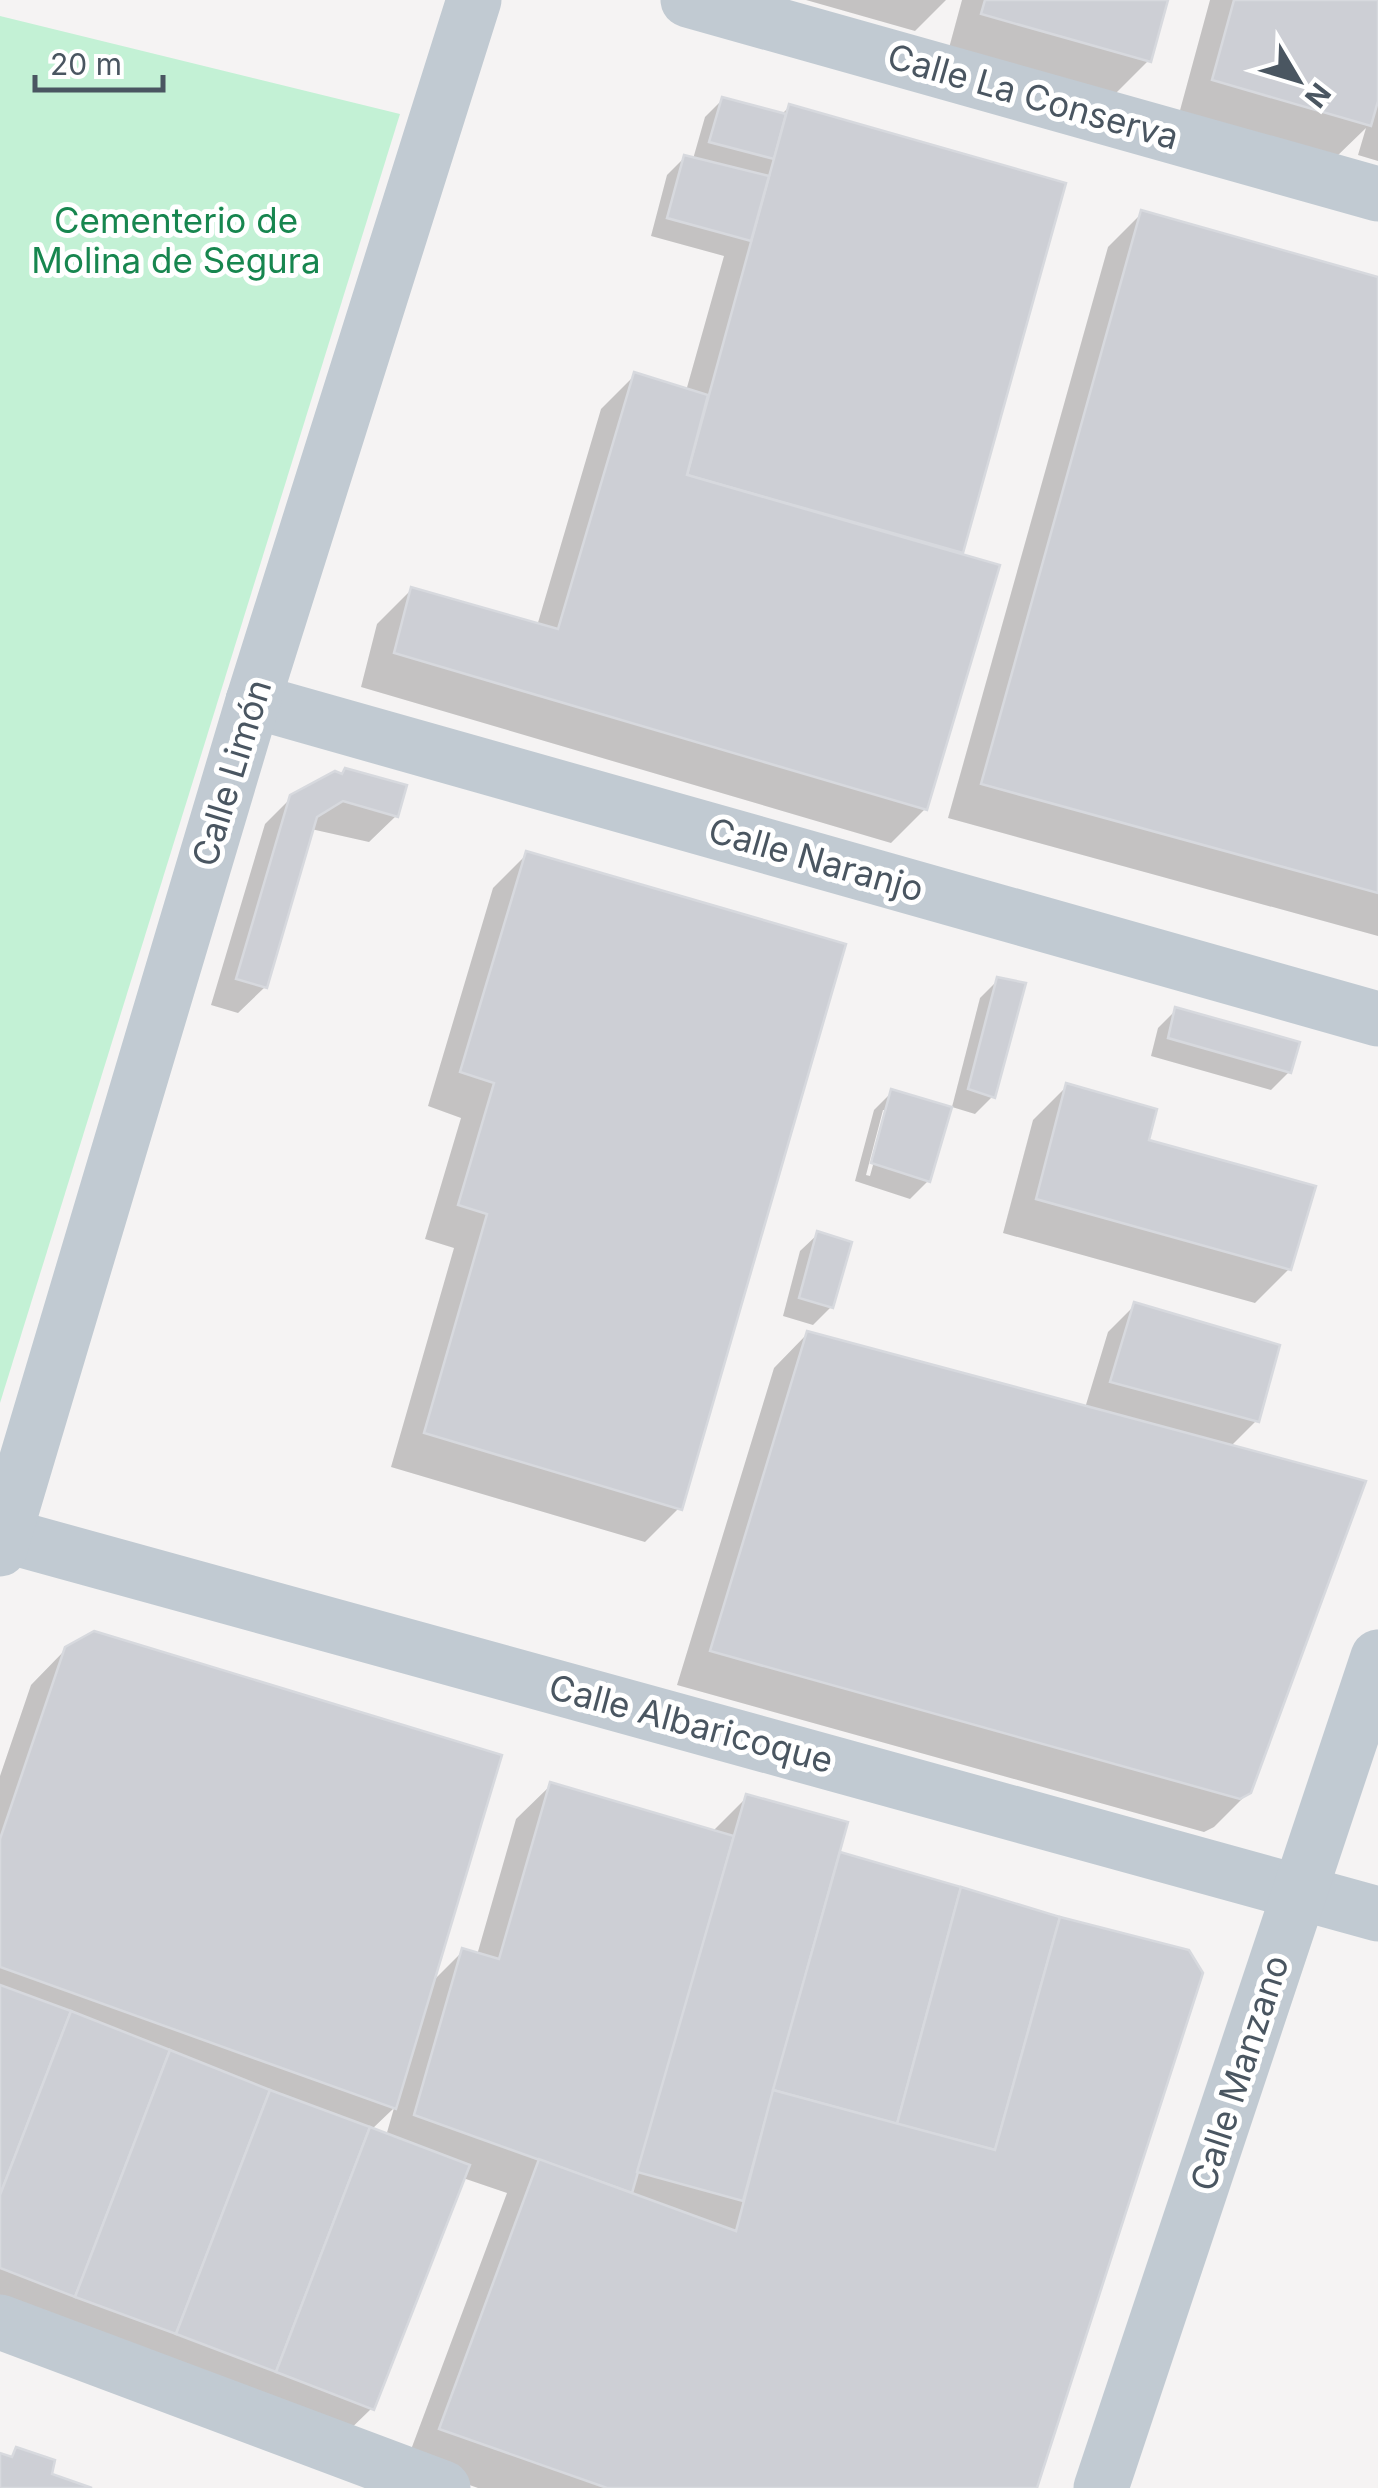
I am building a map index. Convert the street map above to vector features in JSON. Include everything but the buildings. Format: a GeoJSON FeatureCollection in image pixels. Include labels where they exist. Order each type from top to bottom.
{"type":"FeatureCollection","features":[{"type":"Feature","properties":{"kind":"street","name":"Calle Limón"},"geometry":{"type":"LineString","coordinates":[[2,1542],[253,701],[474,0]]}},
{"type":"Feature","properties":{"kind":"street","name":"Calle La Conserva"},"geometry":{"type":"LineString","coordinates":[[688,0],[1378,194]]}},
{"type":"Feature","properties":{"kind":"street","name":"Calle Naranjo"},"geometry":{"type":"LineString","coordinates":[[253,701],[1378,1019]]}},
{"type":"Feature","properties":{"kind":"street","name":"Calle Albaricoque"},"geometry":{"type":"LineString","coordinates":[[2,1542],[1378,1914]]}},
{"type":"Feature","properties":{"kind":"street","name":"Calle Manzano"},"geometry":{"type":"LineString","coordinates":[[1101,2488],[1378,1657]]}},
{"type":"Feature","properties":{"kind":"street"},"geometry":{"type":"LineString","coordinates":[[0,2322],[443,2488]]}},
{"type":"Feature","properties":{"kind":"green space","name":"Cementerio de Molina de Segura"},"geometry":{"type":"Polygon","coordinates":[[[0,16],[400,114],[0,1403],[0,16]]]}}]}
